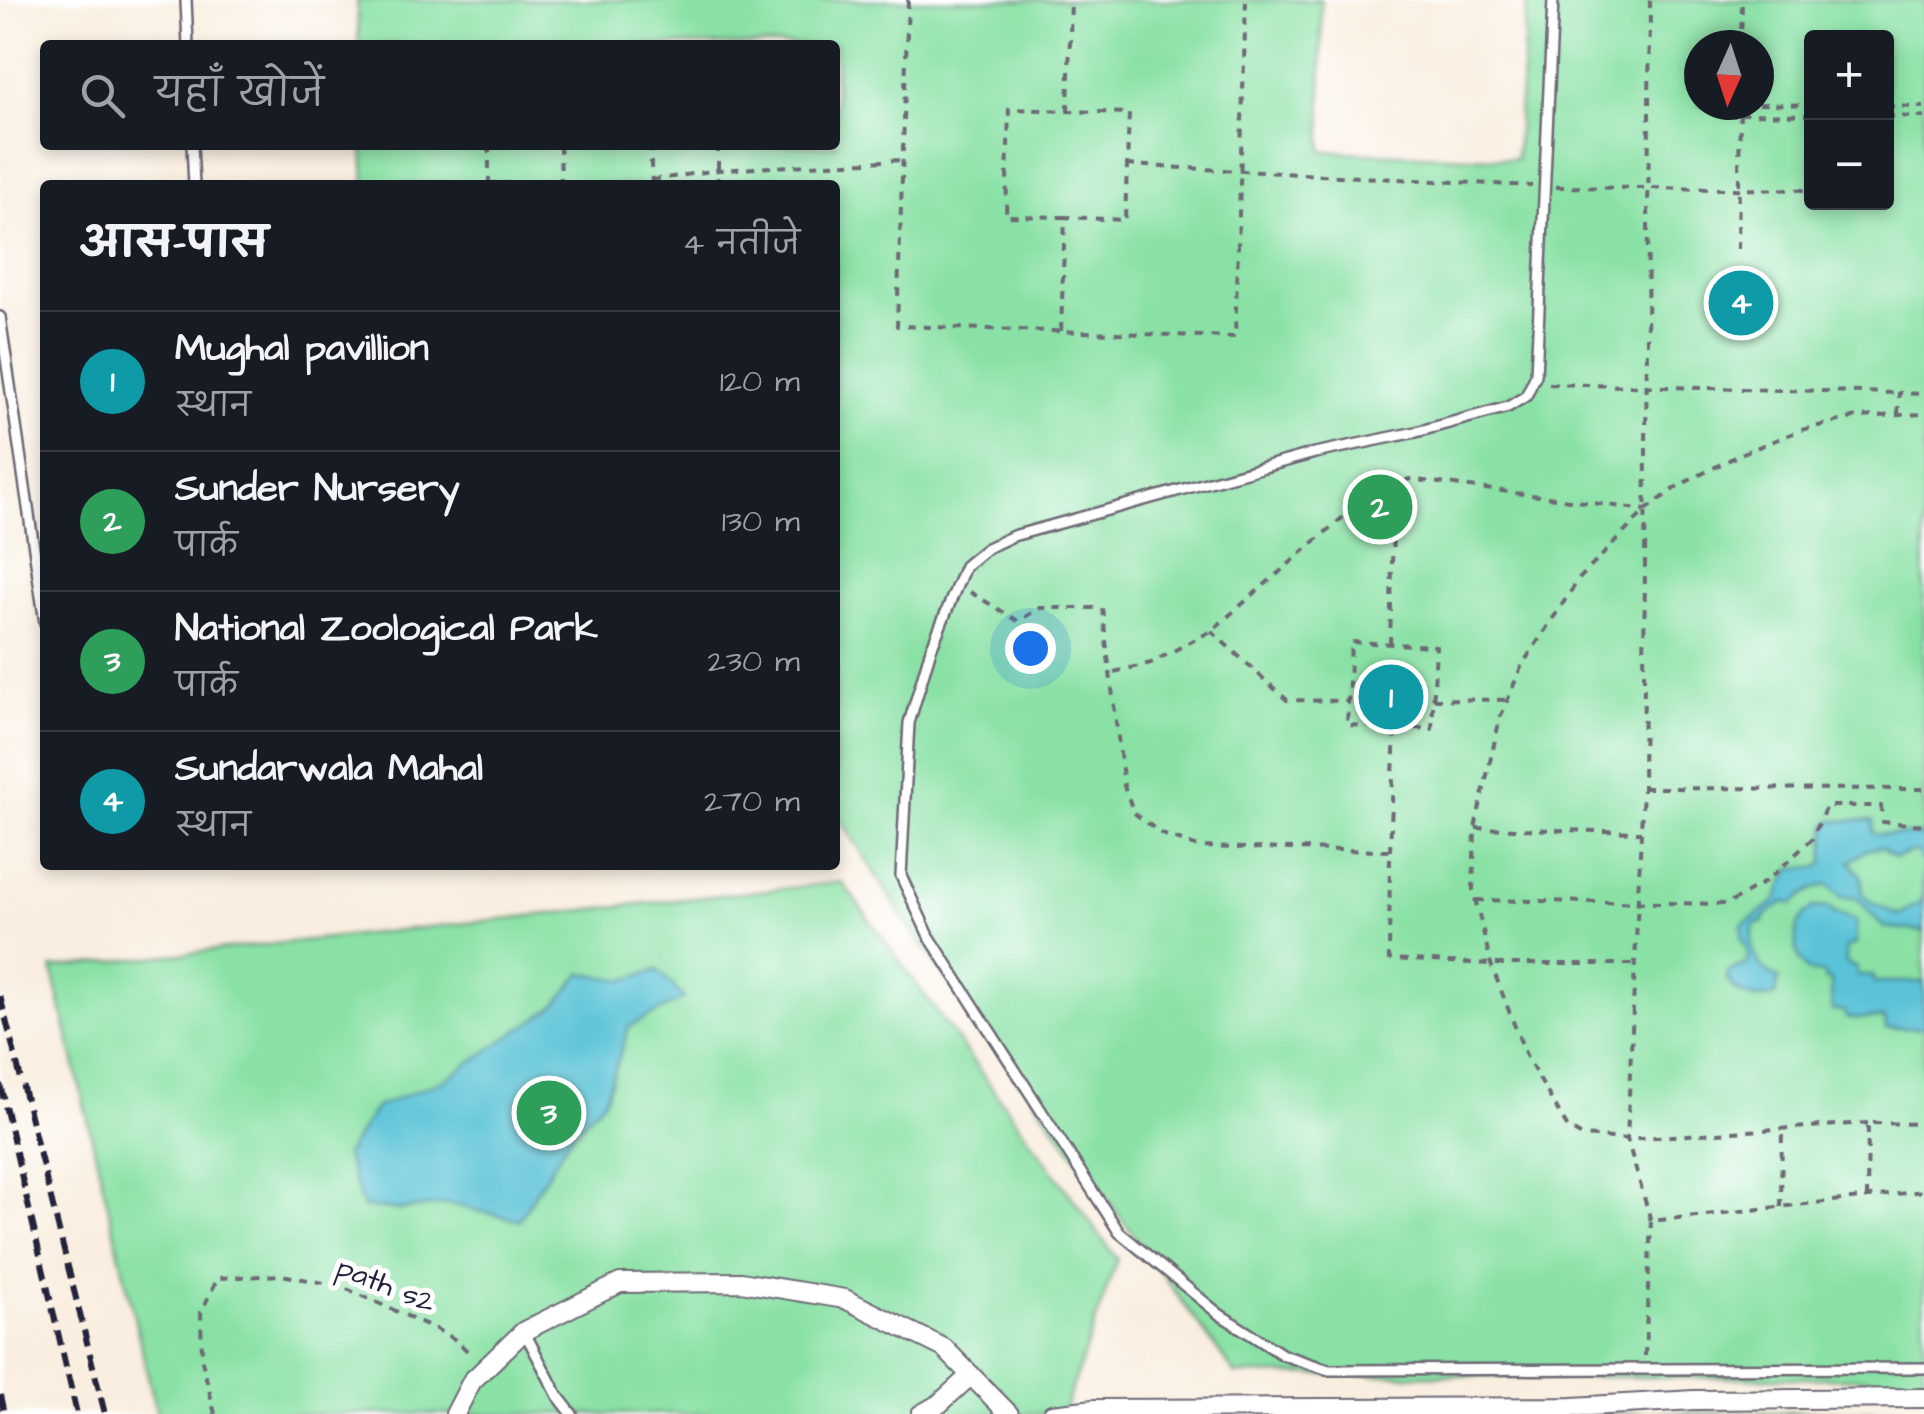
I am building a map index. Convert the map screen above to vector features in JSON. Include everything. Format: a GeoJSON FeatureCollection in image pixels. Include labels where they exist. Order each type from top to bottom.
{"type":"FeatureCollection","features":[{"type":"Feature","properties":{"kind":"street"},"geometry":{"type":"LineString","coordinates":[[456,1414],[472,1381],[524,1331],[620,1283],[741,1282],[845,1298],[944,1348],[1009,1414]]}},
{"type":"Feature","properties":{"kind":"street"},"geometry":{"type":"LineString","coordinates":[[921,1414],[939,1404],[971,1375]]}},
{"type":"Feature","properties":{"kind":"street"},"geometry":{"type":"LineString","coordinates":[[1052,1414],[1094,1409],[1572,1407],[1694,1400],[1924,1398]]}},
{"type":"Feature","properties":{"kind":"lane"},"geometry":{"type":"LineString","coordinates":[[186,0],[188,40]]}},
{"type":"Feature","properties":{"kind":"lane"},"geometry":{"type":"LineString","coordinates":[[1554,0],[1536,375],[1526,396],[1508,407],[1315,453],[1013,536],[988,548],[965,566],[931,649],[909,723],[901,876],[930,936],[1119,1232],[1219,1314],[1283,1355],[1329,1370],[1924,1368]]}},
{"type":"Feature","properties":{"kind":"lane"},"geometry":{"type":"LineString","coordinates":[[192,150],[194,180]]}},
{"type":"Feature","properties":{"kind":"lane"},"geometry":{"type":"LineString","coordinates":[[0,317],[40,589]]}},
{"type":"Feature","properties":{"kind":"lane"},"geometry":{"type":"LineString","coordinates":[[524,1331],[558,1396],[572,1414]]}},
{"type":"Feature","properties":{"kind":"path"},"geometry":{"type":"LineString","coordinates":[[908,0],[897,326],[1235,337],[1246,0]]}},
{"type":"Feature","properties":{"kind":"path"},"geometry":{"type":"LineString","coordinates":[[1068,112],[1072,0]]}},
{"type":"Feature","properties":{"kind":"path"},"geometry":{"type":"LineString","coordinates":[[1645,1369],[1651,1221],[1627,1139],[1643,788],[1650,0]]}},
{"type":"Feature","properties":{"kind":"path"},"geometry":{"type":"LineString","coordinates":[[1741,30],[1742,0]]}},
{"type":"Feature","properties":{"kind":"path"},"geometry":{"type":"LineString","coordinates":[[1774,104],[1804,105]]}},
{"type":"Feature","properties":{"kind":"path"},"geometry":{"type":"LineString","coordinates":[[1894,106],[1924,106]]}},
{"type":"Feature","properties":{"kind":"path"},"geometry":{"type":"LineString","coordinates":[[1009,109],[1129,113],[1127,165],[1125,220],[1006,216],[1009,109]]}},
{"type":"Feature","properties":{"kind":"path"},"geometry":{"type":"LineString","coordinates":[[1774,114],[1804,115]]}},
{"type":"Feature","properties":{"kind":"path"},"geometry":{"type":"LineString","coordinates":[[1894,116],[1924,117]]}},
{"type":"Feature","properties":{"kind":"path"},"geometry":{"type":"LineString","coordinates":[[1738,249],[1740,120]]}},
{"type":"Feature","properties":{"kind":"path"},"geometry":{"type":"LineString","coordinates":[[489,150],[489,180]]}},
{"type":"Feature","properties":{"kind":"path"},"geometry":{"type":"LineString","coordinates":[[560,150],[561,180]]}},
{"type":"Feature","properties":{"kind":"path"},"geometry":{"type":"LineString","coordinates":[[650,150],[652,180]]}},
{"type":"Feature","properties":{"kind":"path"},"geometry":{"type":"LineString","coordinates":[[718,150],[718,180]]}},
{"type":"Feature","properties":{"kind":"path"},"geometry":{"type":"LineString","coordinates":[[663,180],[718,170],[902,160]]}},
{"type":"Feature","properties":{"kind":"path"},"geometry":{"type":"LineString","coordinates":[[1127,165],[1544,187],[1804,190]]}},
{"type":"Feature","properties":{"kind":"path"},"geometry":{"type":"LineString","coordinates":[[1061,331],[1065,217]]}},
{"type":"Feature","properties":{"kind":"path"},"geometry":{"type":"LineString","coordinates":[[1532,384],[1924,394]]}},
{"type":"Feature","properties":{"kind":"path"},"geometry":{"type":"LineString","coordinates":[[1898,414],[1899,393]]}},
{"type":"Feature","properties":{"kind":"path"},"geometry":{"type":"LineString","coordinates":[[1924,414],[1858,417],[1802,430],[1694,478],[1646,510],[1579,579],[1522,664],[1507,700],[1476,828],[1476,900],[1491,964],[1527,1058],[1568,1128],[1582,1136],[1627,1139],[1924,1124]]}},
{"type":"Feature","properties":{"kind":"path"},"geometry":{"type":"LineString","coordinates":[[1112,673],[1151,662],[1211,631],[1349,512],[1409,479],[1646,510]]}},
{"type":"Feature","properties":{"kind":"path"},"geometry":{"type":"LineString","coordinates":[[1390,644],[1394,488]]}},
{"type":"Feature","properties":{"kind":"path"},"geometry":{"type":"LineString","coordinates":[[957,585],[1018,620],[1040,608],[1102,608],[1124,786],[1134,813],[1162,834],[1198,847],[1390,851]]}},
{"type":"Feature","properties":{"kind":"path"},"geometry":{"type":"LineString","coordinates":[[1211,631],[1287,700],[1348,700]]}},
{"type":"Feature","properties":{"kind":"path"},"geometry":{"type":"LineString","coordinates":[[1351,642],[1436,646],[1433,699],[1432,729],[1347,725],[1351,642]]}},
{"type":"Feature","properties":{"kind":"path"},"geometry":{"type":"LineString","coordinates":[[1433,699],[1507,700]]}},
{"type":"Feature","properties":{"kind":"path"},"geometry":{"type":"LineString","coordinates":[[1395,727],[1389,959],[1635,964]]}},
{"type":"Feature","properties":{"kind":"path"},"geometry":{"type":"LineString","coordinates":[[1643,788],[1924,789]]}},
{"type":"Feature","properties":{"kind":"path"},"geometry":{"type":"LineString","coordinates":[[1476,900],[1728,904],[1768,880],[1812,839],[1826,806],[1882,806],[1883,822],[1924,825]]}},
{"type":"Feature","properties":{"kind":"path"},"geometry":{"type":"LineString","coordinates":[[1476,828],[1641,832]]}},
{"type":"Feature","properties":{"kind":"path"},"geometry":{"type":"LineString","coordinates":[[1867,1198],[1868,1124]]}},
{"type":"Feature","properties":{"kind":"path"},"geometry":{"type":"LineString","coordinates":[[1781,1208],[1782,1129]]}},
{"type":"Feature","properties":{"kind":"path"},"geometry":{"type":"LineString","coordinates":[[1651,1221],[1924,1190]]}},
{"type":"Feature","properties":{"kind":"path","name":"path s2"},"geometry":{"type":"LineString","coordinates":[[215,1414],[202,1361],[201,1312],[218,1278],[282,1276],[340,1286],[454,1339],[486,1368]]}},
{"type":"Feature","properties":{"kind":"green space"},"geometry":{"type":"Polygon","coordinates":[[[357,0],[1321,0],[1322,151],[1516,159],[1527,0],[1924,0],[1924,1379],[1235,1374],[916,937],[840,819],[840,180],[365,180],[363,150],[840,150],[840,40],[359,40],[357,0]]]}},
{"type":"Feature","properties":{"kind":"green space"},"geometry":{"type":"Polygon","coordinates":[[[842,882],[1117,1259],[1063,1414],[157,1414],[52,968],[842,882]]]}},
{"type":"Feature","properties":{"kind":"green space"},"geometry":{"type":"Polygon","coordinates":[[[1924,1411],[1924,1414],[1493,1414],[1924,1411]]]}},
{"type":"Feature","properties":{"kind":"water"},"geometry":{"type":"Polygon","coordinates":[[[1873,820],[1873,834],[1924,835],[1924,865],[1916,851],[1895,858],[1881,847],[1866,850],[1850,862],[1862,877],[1862,892],[1872,903],[1899,915],[1922,901],[1924,868],[1924,931],[1883,927],[1857,898],[1841,897],[1829,885],[1819,887],[1793,904],[1784,902],[1765,916],[1764,922],[1755,923],[1755,956],[1765,970],[1779,978],[1775,996],[1754,998],[1736,990],[1727,978],[1728,972],[1748,963],[1742,925],[1775,902],[1791,868],[1819,867],[1824,863],[1827,825],[1832,821],[1873,820]]]}},
{"type":"Feature","properties":{"kind":"water"},"geometry":{"type":"Polygon","coordinates":[[[1814,907],[1830,908],[1856,920],[1856,944],[1846,947],[1846,963],[1857,968],[1857,975],[1873,975],[1874,982],[1924,982],[1924,1028],[1886,1028],[1885,1018],[1846,1018],[1845,1011],[1832,1011],[1831,981],[1825,980],[1824,974],[1809,972],[1796,947],[1801,920],[1814,907]]]}},
{"type":"Feature","properties":{"kind":"water"},"geometry":{"type":"Polygon","coordinates":[[[658,970],[684,998],[629,1027],[605,1099],[571,1135],[519,1220],[449,1204],[400,1210],[363,1207],[345,1155],[376,1107],[444,1080],[555,1006],[581,973],[625,980],[658,970]]]}},
{"type":"Feature","properties":{"kind":"railway"},"geometry":{"type":"LineString","coordinates":[[0,996],[105,1414]]}},
{"type":"Feature","properties":{"kind":"railway"},"geometry":{"type":"LineString","coordinates":[[0,1084],[77,1414]]}},
{"type":"Feature","properties":{"kind":"railway"},"geometry":{"type":"LineString","coordinates":[[0,1395],[4,1414]]}},
{"type":"Feature","properties":{"kind":"place","name":"Sundarwala Mahal"},"geometry":{"type":"Point","coordinates":[1741,303]}},
{"type":"Feature","properties":{"kind":"place","name":"Sunder Nursery"},"geometry":{"type":"Point","coordinates":[1380,507]}},
{"type":"Feature","properties":{"kind":"place","name":"Mughal pavillion"},"geometry":{"type":"Point","coordinates":[1391,697]}},
{"type":"Feature","properties":{"kind":"place","name":"National Zoological Park"},"geometry":{"type":"Point","coordinates":[549,1113]}}]}
